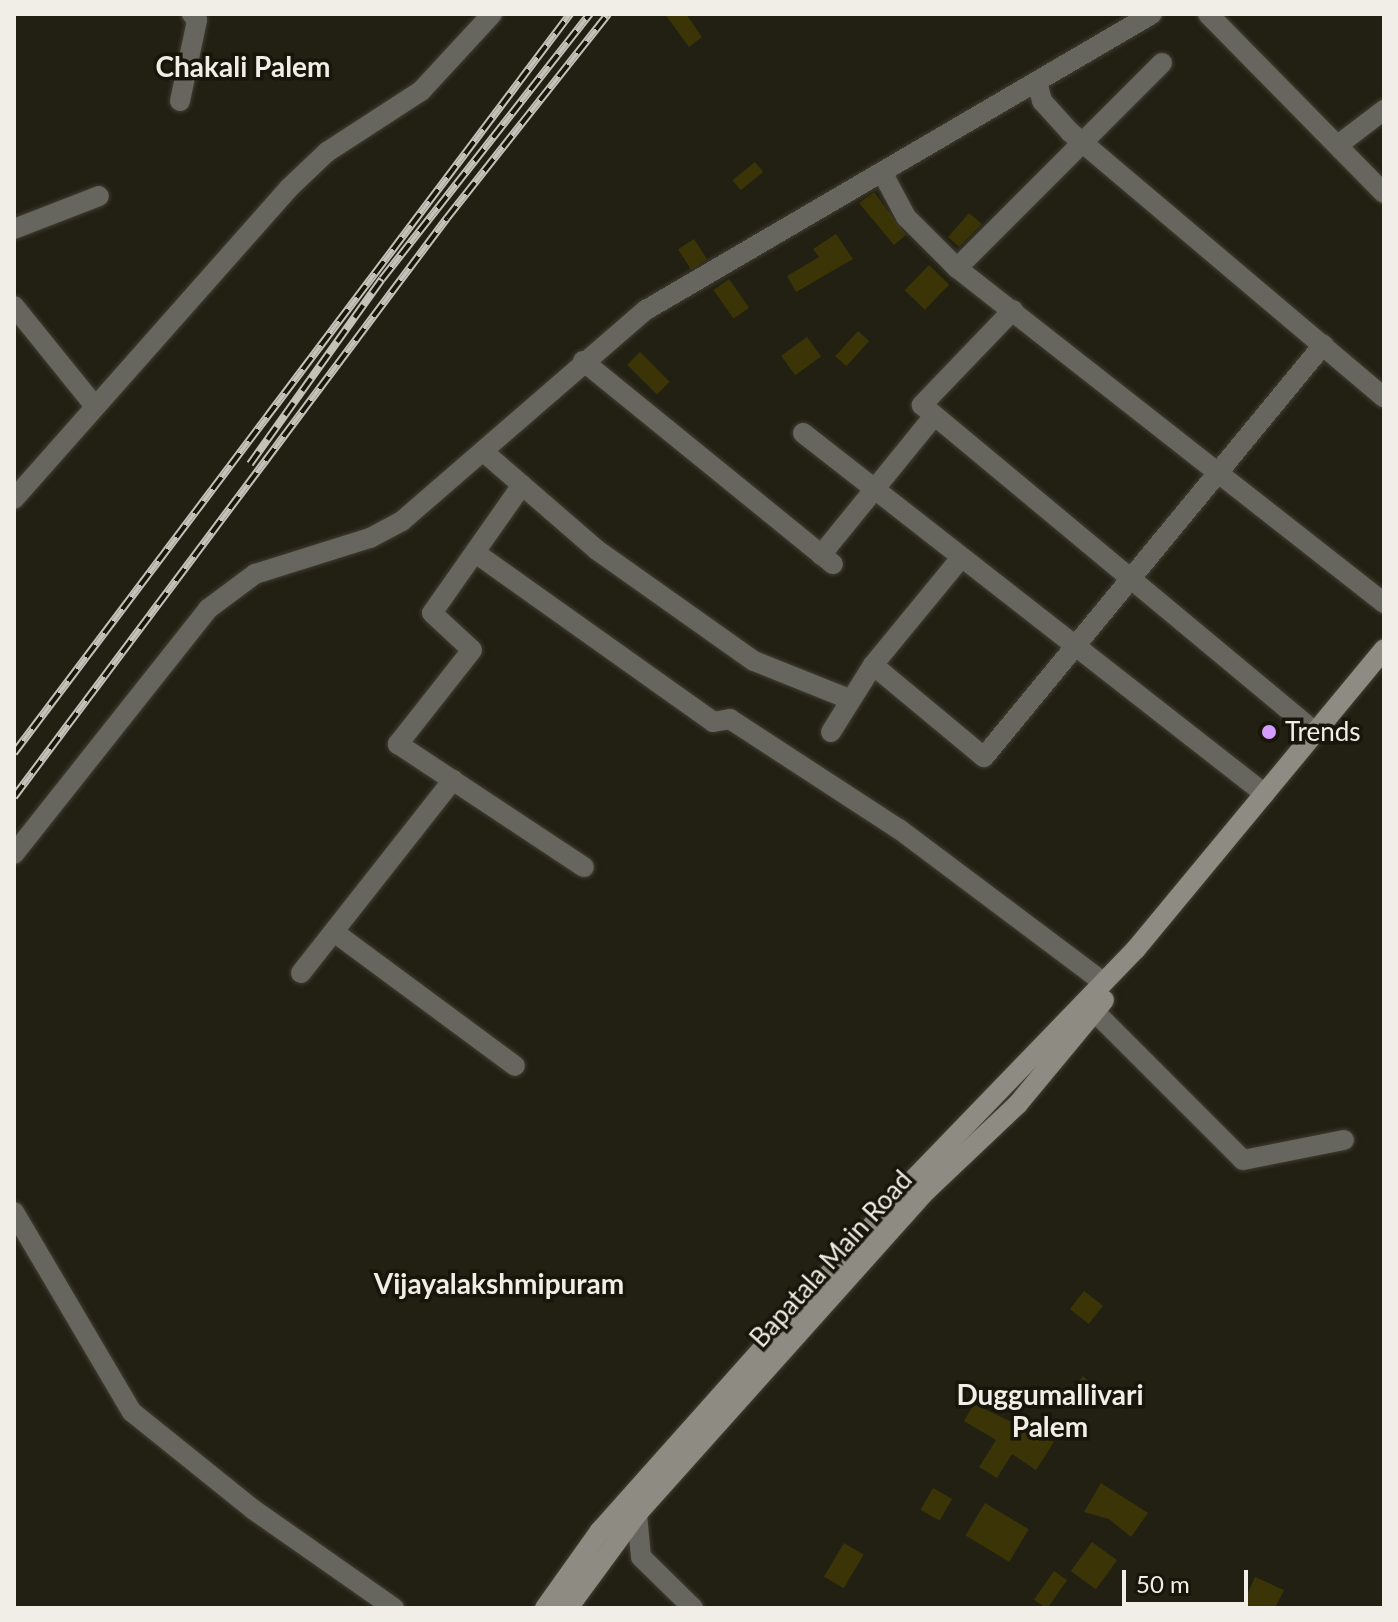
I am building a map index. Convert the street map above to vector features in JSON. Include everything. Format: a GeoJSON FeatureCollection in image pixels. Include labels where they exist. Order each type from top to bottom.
{"type":"FeatureCollection","features":[{"type":"Feature","properties":{"kind":"main road","name":"Bapatala Main Road"},"geometry":{"type":"LineString","coordinates":[[568,1608],[637,1514],[927,1190],[1018,1104],[1091,1006],[1103,982],[1136,949],[1384,649]]}},
{"type":"Feature","properties":{"kind":"main road","name":"Bapatala Main Road"},"geometry":{"type":"LineString","coordinates":[[545,1608],[600,1531],[923,1169],[1125,975],[1136,949]]}},
{"type":"Feature","properties":{"kind":"street"},"geometry":{"type":"LineString","coordinates":[[180,101],[197,20],[192,14]]}},
{"type":"Feature","properties":{"kind":"street"},"geometry":{"type":"LineString","coordinates":[[14,499],[288,189],[327,152],[421,91],[492,14]]}},
{"type":"Feature","properties":{"kind":"street"},"geometry":{"type":"LineString","coordinates":[[14,854],[208,609],[255,574],[370,538],[402,521],[485,453],[583,361],[646,310],[1152,14]]}},
{"type":"Feature","properties":{"kind":"street"},"geometry":{"type":"LineString","coordinates":[[1208,14],[1384,193]]}},
{"type":"Feature","properties":{"kind":"street"},"geometry":{"type":"LineString","coordinates":[[957,268],[1162,63]]}},
{"type":"Feature","properties":{"kind":"street"},"geometry":{"type":"LineString","coordinates":[[1037,82],[1042,101],[1083,142],[1384,397]]}},
{"type":"Feature","properties":{"kind":"street"},"geometry":{"type":"LineString","coordinates":[[1338,145],[1384,110]]}},
{"type":"Feature","properties":{"kind":"street"},"geometry":{"type":"LineString","coordinates":[[882,172],[906,217],[957,268],[1384,603]]}},
{"type":"Feature","properties":{"kind":"street"},"geometry":{"type":"LineString","coordinates":[[14,229],[99,196]]}},
{"type":"Feature","properties":{"kind":"street"},"geometry":{"type":"LineString","coordinates":[[14,306],[94,405]]}},
{"type":"Feature","properties":{"kind":"street"},"geometry":{"type":"LineString","coordinates":[[1013,310],[922,405],[1314,731]]}},
{"type":"Feature","properties":{"kind":"street"},"geometry":{"type":"LineString","coordinates":[[873,665],[984,757],[1078,650],[1128,575],[1215,469],[1323,345]]}},
{"type":"Feature","properties":{"kind":"street"},"geometry":{"type":"LineString","coordinates":[[583,361],[827,560],[875,488],[934,416]]}},
{"type":"Feature","properties":{"kind":"street"},"geometry":{"type":"LineString","coordinates":[[803,433],[960,559],[1265,794]]}},
{"type":"Feature","properties":{"kind":"street"},"geometry":{"type":"LineString","coordinates":[[485,453],[597,550],[754,661],[849,699]]}},
{"type":"Feature","properties":{"kind":"street"},"geometry":{"type":"LineString","coordinates":[[522,485],[477,554],[432,613],[472,650],[398,744],[584,867]]}},
{"type":"Feature","properties":{"kind":"street"},"geometry":{"type":"LineString","coordinates":[[477,554],[713,722],[730,719],[899,829],[1103,982]]}},
{"type":"Feature","properties":{"kind":"street"},"geometry":{"type":"LineString","coordinates":[[831,732],[873,665],[960,559]]}},
{"type":"Feature","properties":{"kind":"street"},"geometry":{"type":"LineString","coordinates":[[301,973],[453,780]]}},
{"type":"Feature","properties":{"kind":"street"},"geometry":{"type":"LineString","coordinates":[[334,932],[515,1066]]}},
{"type":"Feature","properties":{"kind":"street"},"geometry":{"type":"LineString","coordinates":[[1091,1006],[1243,1160],[1344,1140]]}},
{"type":"Feature","properties":{"kind":"street"},"geometry":{"type":"LineString","coordinates":[[14,1212],[132,1412],[254,1510],[394,1608]]}},
{"type":"Feature","properties":{"kind":"street"},"geometry":{"type":"LineString","coordinates":[[637,1514],[641,1557],[693,1608]]}},
{"type":"Feature","properties":{"kind":"building"},"geometry":{"type":"Polygon","coordinates":[[[665,14],[686,14],[702,37],[689,47],[665,14]]]}},
{"type":"Feature","properties":{"kind":"building"},"geometry":{"type":"Polygon","coordinates":[[[755,162],[763,172],[741,190],[732,180],[755,162]]]}},
{"type":"Feature","properties":{"kind":"building"},"geometry":{"type":"Polygon","coordinates":[[[874,192],[906,235],[894,245],[859,203],[874,192]]]}},
{"type":"Feature","properties":{"kind":"building"},"geometry":{"type":"Polygon","coordinates":[[[969,213],[982,224],[959,247],[948,237],[969,213]]]}},
{"type":"Feature","properties":{"kind":"building"},"geometry":{"type":"Polygon","coordinates":[[[836,234],[853,259],[796,292],[787,276],[819,257],[813,249],[836,234]]]}},
{"type":"Feature","properties":{"kind":"building"},"geometry":{"type":"Polygon","coordinates":[[[694,239],[707,259],[691,269],[678,249],[694,239]]]}},
{"type":"Feature","properties":{"kind":"building"},"geometry":{"type":"Polygon","coordinates":[[[929,265],[949,284],[925,310],[905,290],[929,265]]]}},
{"type":"Feature","properties":{"kind":"building"},"geometry":{"type":"Polygon","coordinates":[[[729,279],[749,308],[734,319],[713,290],[729,279]]]}},
{"type":"Feature","properties":{"kind":"building"},"geometry":{"type":"Polygon","coordinates":[[[858,331],[869,341],[846,366],[835,356],[858,331]]]}},
{"type":"Feature","properties":{"kind":"building"},"geometry":{"type":"Polygon","coordinates":[[[807,337],[821,356],[795,375],[781,356],[807,337]]]}},
{"type":"Feature","properties":{"kind":"building"},"geometry":{"type":"Polygon","coordinates":[[[640,352],[670,382],[657,394],[627,365],[640,352]]]}},
{"type":"Feature","properties":{"kind":"building"},"geometry":{"type":"Polygon","coordinates":[[[1084,1291],[1103,1306],[1089,1324],[1070,1309],[1084,1291]]]}},
{"type":"Feature","properties":{"kind":"building"},"geometry":{"type":"Polygon","coordinates":[[[1083,1376],[1101,1391],[1090,1404],[1072,1389],[1083,1376]]]}},
{"type":"Feature","properties":{"kind":"building"},"geometry":{"type":"Polygon","coordinates":[[[974,1404],[1054,1442],[1036,1470],[1012,1454],[997,1478],[979,1467],[996,1440],[964,1421],[974,1404]]]}},
{"type":"Feature","properties":{"kind":"building"},"geometry":{"type":"Polygon","coordinates":[[[1101,1483],[1148,1513],[1131,1537],[1109,1519],[1084,1512],[1101,1483]]]}},
{"type":"Feature","properties":{"kind":"building"},"geometry":{"type":"Polygon","coordinates":[[[933,1488],[952,1499],[940,1521],[920,1510],[933,1488]]]}},
{"type":"Feature","properties":{"kind":"building"},"geometry":{"type":"Polygon","coordinates":[[[985,1503],[1029,1529],[1009,1562],[965,1536],[985,1503]]]}},
{"type":"Feature","properties":{"kind":"building"},"geometry":{"type":"Polygon","coordinates":[[[1092,1542],[1117,1560],[1096,1589],[1071,1571],[1092,1542]]]}},
{"type":"Feature","properties":{"kind":"building"},"geometry":{"type":"Polygon","coordinates":[[[844,1543],[864,1555],[844,1588],[824,1576],[844,1543]]]}},
{"type":"Feature","properties":{"kind":"building"},"geometry":{"type":"Polygon","coordinates":[[[1054,1571],[1067,1580],[1048,1608],[1034,1600],[1054,1571]]]}},
{"type":"Feature","properties":{"kind":"building"},"geometry":{"type":"Polygon","coordinates":[[[1255,1577],[1284,1590],[1275,1608],[1241,1608],[1255,1577]]]}},
{"type":"Feature","properties":{"kind":"railway"},"geometry":{"type":"LineString","coordinates":[[14,753],[570,14]]}},
{"type":"Feature","properties":{"kind":"railway"},"geometry":{"type":"LineString","coordinates":[[250,464],[382,279],[590,14]]}},
{"type":"Feature","properties":{"kind":"railway"},"geometry":{"type":"LineString","coordinates":[[14,797],[447,218],[608,14]]}},
{"type":"Feature","properties":{"kind":"place","name":"Trends"},"geometry":{"type":"Point","coordinates":[1269,732]}},
{"type":"Feature","properties":{"kind":"district","name":"Chakali Palem"},"geometry":{"type":"Point","coordinates":[243,66]}},
{"type":"Feature","properties":{"kind":"district","name":"Vijayalakshmipuram"},"geometry":{"type":"Point","coordinates":[499,1283]}},
{"type":"Feature","properties":{"kind":"district","name":"Duggumallivari Palem"},"geometry":{"type":"Point","coordinates":[1050,1410]}}]}
